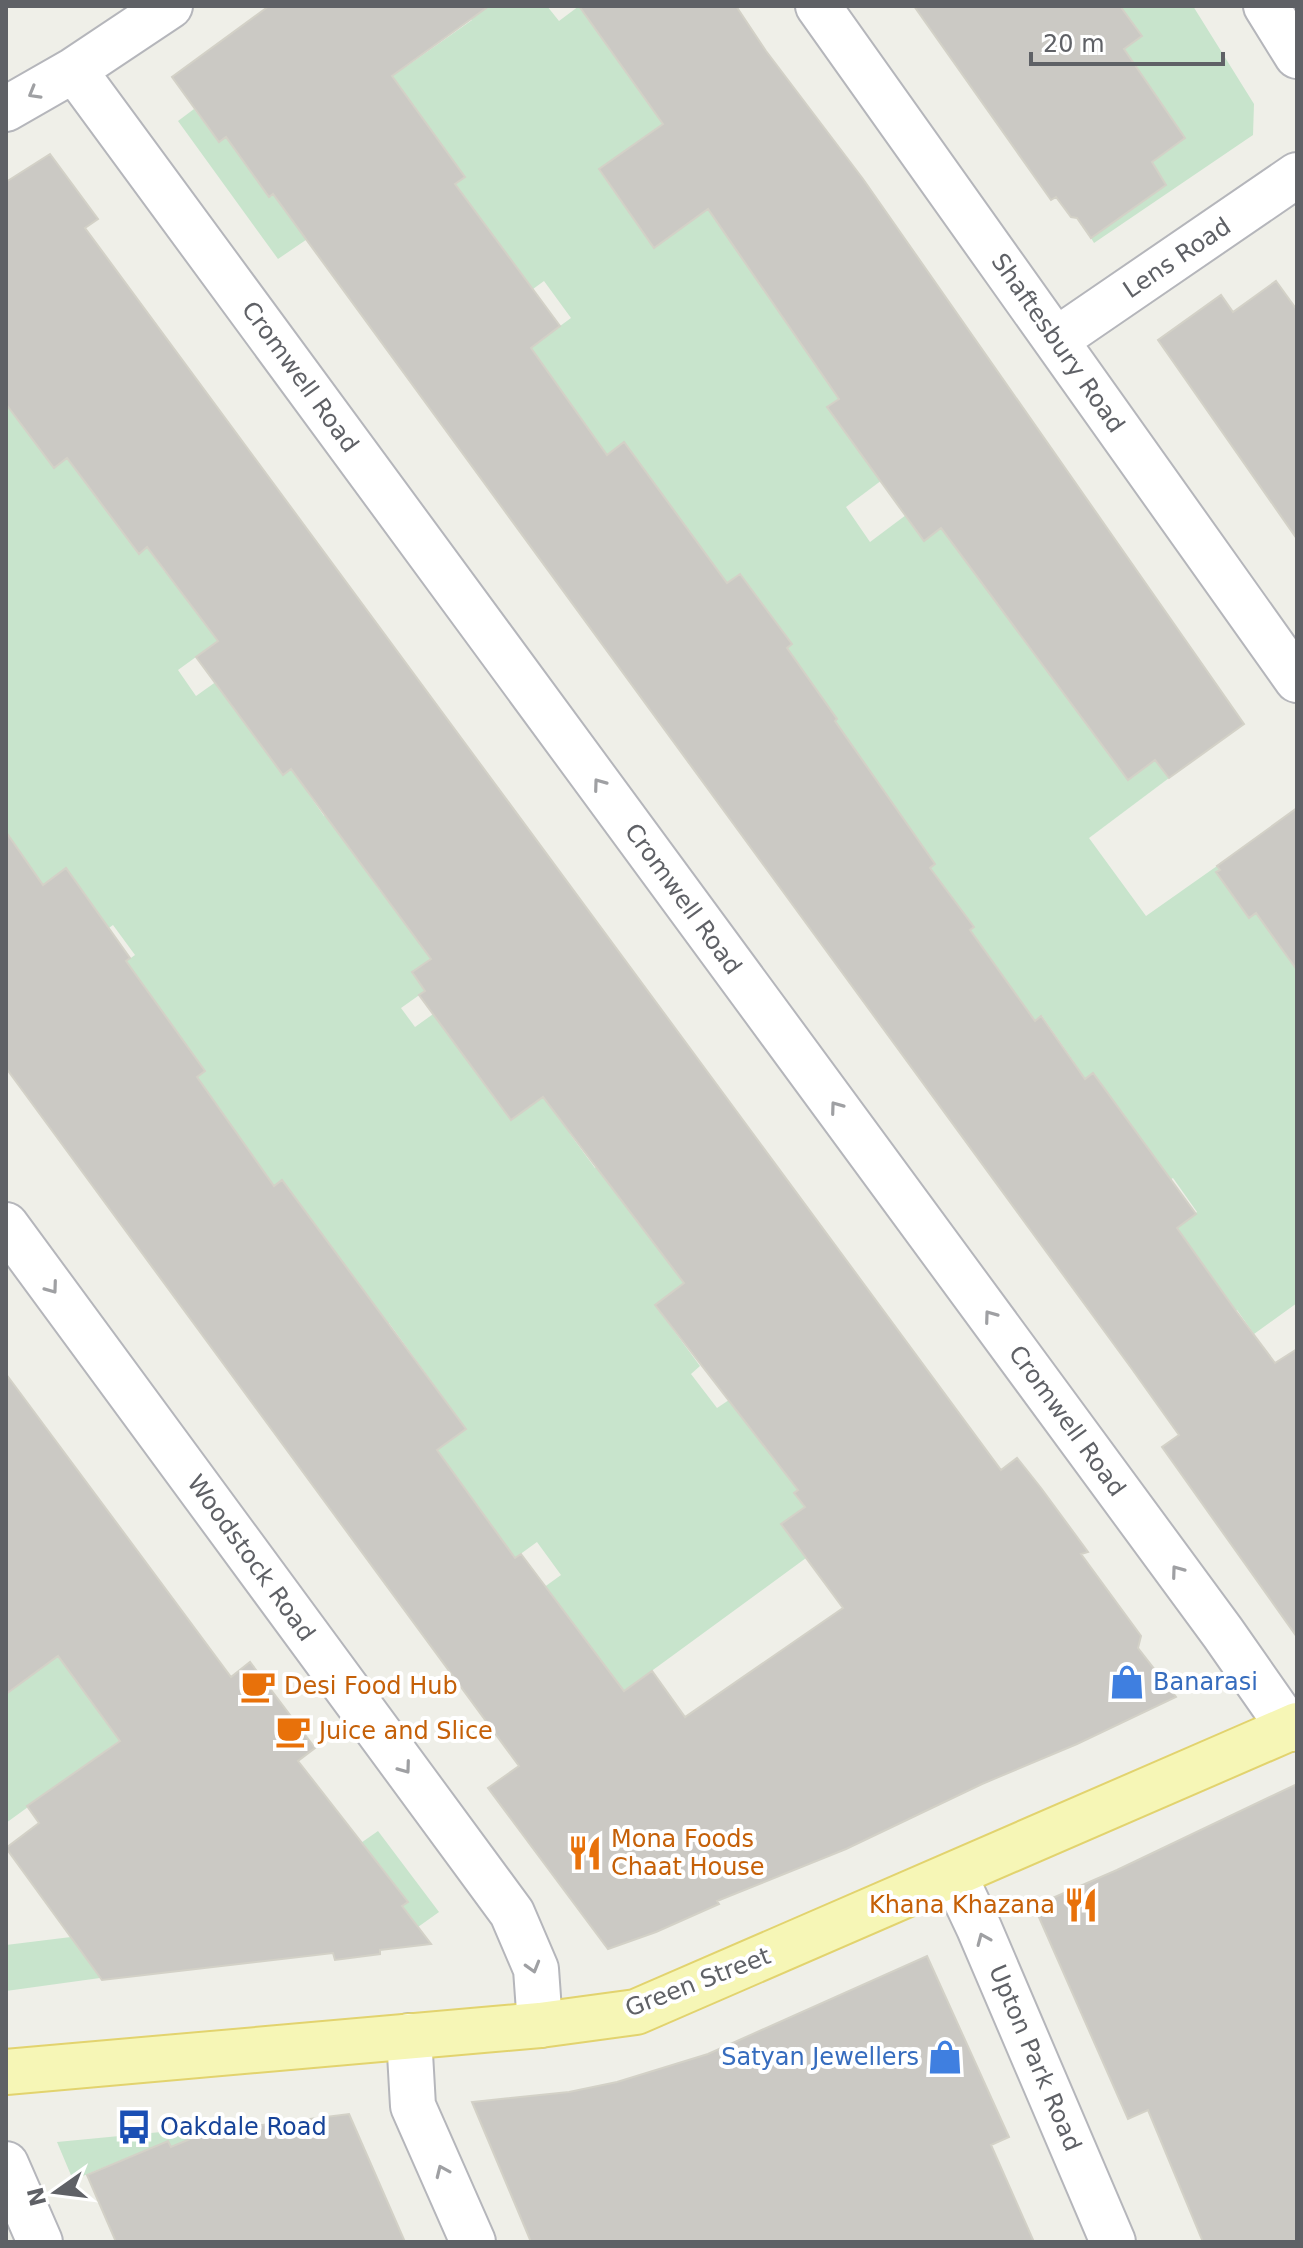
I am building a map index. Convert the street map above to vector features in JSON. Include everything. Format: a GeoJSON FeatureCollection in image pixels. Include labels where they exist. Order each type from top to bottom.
{"type":"FeatureCollection","features":[{"type":"Feature","properties":{"kind":"main road","name":"Green Street"},"geometry":{"type":"LineString","coordinates":[[6,2072],[540,2025],[636,2012],[1293,1727]]}},
{"type":"Feature","properties":{"kind":"street"},"geometry":{"type":"LineString","coordinates":[[6,109],[74,70],[170,6]]}},
{"type":"Feature","properties":{"kind":"street","name":"Shaftesbury Road"},"geometry":{"type":"LineString","coordinates":[[818,6],[1297,680]]}},
{"type":"Feature","properties":{"kind":"street"},"geometry":{"type":"LineString","coordinates":[[1266,6],[1297,56]]}},
{"type":"Feature","properties":{"kind":"street","name":"Cromwell Road"},"geometry":{"type":"LineString","coordinates":[[74,70],[1293,1727]]}},
{"type":"Feature","properties":{"kind":"street","name":"Lens Road"},"geometry":{"type":"LineString","coordinates":[[1056,340],[1297,175]]}},
{"type":"Feature","properties":{"kind":"street","name":"Woodstock Road"},"geometry":{"type":"LineString","coordinates":[[6,1225],[512,1913],[536,1969],[540,2025]]}},
{"type":"Feature","properties":{"kind":"street","name":"Upton Park Road"},"geometry":{"type":"LineString","coordinates":[[954,1875],[1113,2242]]}},
{"type":"Feature","properties":{"kind":"street"},"geometry":{"type":"LineString","coordinates":[[409,2036],[413,2106],[473,2242]]}},
{"type":"Feature","properties":{"kind":"street"},"geometry":{"type":"LineString","coordinates":[[6,2164],[40,2242]]}},
{"type":"Feature","properties":{"kind":"green space"},"geometry":{"type":"Polygon","coordinates":[[[462,6],[547,6],[559,21],[579,6],[703,97],[599,170],[654,248],[708,209],[841,397],[827,407],[856,446],[898,468],[846,507],[870,542],[906,515],[924,541],[978,501],[1026,642],[1064,693],[1094,672],[1128,780],[1155,760],[1169,778],[1089,838],[1146,916],[1217,866],[1220,870],[1217,873],[1248,917],[1256,913],[1297,970],[1297,1303],[1254,1334],[1237,1310],[1211,1329],[1193,1304],[1218,1285],[1177,1228],[1197,1212],[1173,1178],[1163,1184],[1132,1126],[1093,1073],[1060,1097],[1048,1081],[1074,1062],[1042,1016],[999,1047],[933,957],[974,927],[919,876],[935,864],[832,723],[837,719],[812,684],[763,665],[792,644],[740,574],[682,616],[623,443],[607,455],[530,348],[571,318],[544,281],[533,289],[508,256],[446,191],[465,177],[366,199],[278,259],[178,121],[194,109],[219,142],[226,137],[270,197],[332,151],[359,42],[378,28],[407,66],[472,20],[462,6]]]}},
{"type":"Feature","properties":{"kind":"green space"},"geometry":{"type":"Polygon","coordinates":[[[1120,6],[1193,6],[1254,104],[1253,135],[1094,243],[1091,238],[1166,185],[1152,162],[1185,138],[1132,62],[1090,73],[1142,36],[1120,6]]]}},
{"type":"Feature","properties":{"kind":"green space"},"geometry":{"type":"Polygon","coordinates":[[[6,402],[54,468],[73,454],[104,507],[138,553],[147,547],[165,572],[184,558],[218,641],[178,670],[196,696],[241,664],[324,745],[371,746],[308,793],[324,816],[351,796],[392,838],[359,861],[380,891],[396,879],[451,945],[412,972],[425,991],[401,1008],[415,1027],[457,997],[560,1120],[580,1126],[570,1134],[595,1168],[607,1160],[650,1238],[667,1260],[736,1245],[655,1305],[700,1366],[691,1374],[717,1408],[729,1400],[817,1475],[795,1493],[805,1507],[781,1524],[806,1558],[616,1697],[532,1596],[561,1575],[537,1542],[515,1558],[437,1450],[466,1429],[389,1323],[343,1356],[282,1181],[274,1186],[249,1150],[241,1155],[189,1082],[205,1071],[181,1038],[110,973],[135,955],[113,925],[88,943],[36,890],[33,871],[6,837],[6,402]]]}},
{"type":"Feature","properties":{"kind":"green space"},"geometry":{"type":"Polygon","coordinates":[[[58,1656],[174,1701],[6,1823],[6,1688],[9,1692],[58,1656]]]}},
{"type":"Feature","properties":{"kind":"green space"},"geometry":{"type":"Polygon","coordinates":[[[378,1831],[439,1912],[418,1927],[402,1906],[407,1902],[380,1865],[372,1864],[358,1845],[378,1831]]]}},
{"type":"Feature","properties":{"kind":"green space"},"geometry":{"type":"Polygon","coordinates":[[[71,1937],[100,1978],[6,1991],[6,1945],[71,1937]]]}},
{"type":"Feature","properties":{"kind":"green space"},"geometry":{"type":"Polygon","coordinates":[[[234,2125],[248,2162],[231,2183],[209,2131],[171,2147],[168,2141],[73,2180],[57,2142],[234,2125]]]}},
{"type":"Feature","properties":{"kind":"building"},"geometry":{"type":"Polygon","coordinates":[[[269,6],[489,6],[392,76],[465,177],[455,184],[560,326],[531,348],[607,455],[624,442],[727,583],[740,574],[792,644],[787,648],[935,864],[930,868],[974,927],[970,930],[1035,1021],[1041,1016],[1085,1079],[1093,1073],[1196,1214],[1177,1228],[1236,1311],[1275,1363],[1297,1349],[1297,1637],[1162,1447],[1179,1435],[1132,1369],[273,194],[269,197],[226,137],[219,142],[172,77],[269,6]]]}},
{"type":"Feature","properties":{"kind":"building"},"geometry":{"type":"Polygon","coordinates":[[[579,6],[736,6],[766,51],[863,179],[1244,724],[1169,778],[1155,760],[1128,780],[941,528],[924,541],[827,407],[839,399],[708,209],[654,248],[599,169],[663,124],[579,6]]]}},
{"type":"Feature","properties":{"kind":"building"},"geometry":{"type":"Polygon","coordinates":[[[914,6],[1120,6],[1142,36],[1124,49],[1185,138],[1152,162],[1166,185],[1091,238],[1056,197],[1051,200],[914,6]]]}},
{"type":"Feature","properties":{"kind":"building"},"geometry":{"type":"Polygon","coordinates":[[[50,154],[98,219],[85,228],[1001,1470],[1017,1458],[1041,1488],[1088,1552],[1081,1554],[1141,1636],[1138,1648],[1176,1697],[846,1849],[717,1901],[719,1904],[656,1932],[608,1949],[488,1788],[519,1766],[6,1068],[6,832],[43,885],[66,868],[130,958],[126,961],[205,1071],[197,1077],[274,1186],[282,1180],[466,1429],[437,1450],[515,1558],[521,1554],[624,1691],[652,1671],[685,1717],[843,1608],[781,1524],[805,1507],[794,1493],[798,1490],[655,1305],[684,1283],[543,1097],[511,1120],[419,995],[425,991],[412,972],[431,959],[291,769],[283,775],[196,657],[218,641],[147,547],[139,554],[67,458],[54,468],[6,404],[6,182],[50,154]]]}},
{"type":"Feature","properties":{"kind":"building"},"geometry":{"type":"Polygon","coordinates":[[[1276,281],[1297,310],[1297,539],[1158,340],[1221,295],[1233,312],[1276,281]]]}},
{"type":"Feature","properties":{"kind":"building"},"geometry":{"type":"Polygon","coordinates":[[[1297,808],[1297,970],[1256,913],[1249,918],[1216,872],[1220,870],[1217,866],[1297,808]]]}},
{"type":"Feature","properties":{"kind":"building"},"geometry":{"type":"Polygon","coordinates":[[[6,1374],[231,1677],[250,1662],[315,1748],[298,1761],[408,1902],[402,1906],[431,1944],[380,1950],[380,1954],[335,1960],[333,1953],[102,1980],[6,1848],[39,1823],[27,1806],[120,1741],[58,1656],[6,1694],[6,1374]]]}},
{"type":"Feature","properties":{"kind":"building"},"geometry":{"type":"Polygon","coordinates":[[[1297,1784],[1297,2242],[1203,2242],[1148,2110],[1128,2119],[1034,1906],[1297,1784]]]}},
{"type":"Feature","properties":{"kind":"building"},"geometry":{"type":"Polygon","coordinates":[[[927,1956],[1009,2137],[991,2145],[1034,2242],[531,2242],[472,2102],[569,2092],[617,2082],[708,2054],[927,1956]]]}},
{"type":"Feature","properties":{"kind":"building"},"geometry":{"type":"Polygon","coordinates":[[[349,2114],[405,2242],[116,2242],[87,2175],[168,2141],[171,2147],[207,2132],[349,2114]]]}},
{"type":"Feature","properties":{"kind":"place","name":"Banarasi"},"geometry":{"type":"Point","coordinates":[1127,1682]}},
{"type":"Feature","properties":{"kind":"place","name":"Desi Food Hub"},"geometry":{"type":"Point","coordinates":[258,1686]}},
{"type":"Feature","properties":{"kind":"place","name":"Juice and Slice"},"geometry":{"type":"Point","coordinates":[293,1731]}},
{"type":"Feature","properties":{"kind":"place","name":"Mona Foods Chaat House"},"geometry":{"type":"Point","coordinates":[585,1853]}},
{"type":"Feature","properties":{"kind":"place","name":"Khana Khazana"},"geometry":{"type":"Point","coordinates":[1081,1905]}},
{"type":"Feature","properties":{"kind":"place","name":"Satyan Jewellers"},"geometry":{"type":"Point","coordinates":[945,2057]}},
{"type":"Feature","properties":{"kind":"place","name":"Oakdale Road"},"geometry":{"type":"Point","coordinates":[134,2127]}}]}
